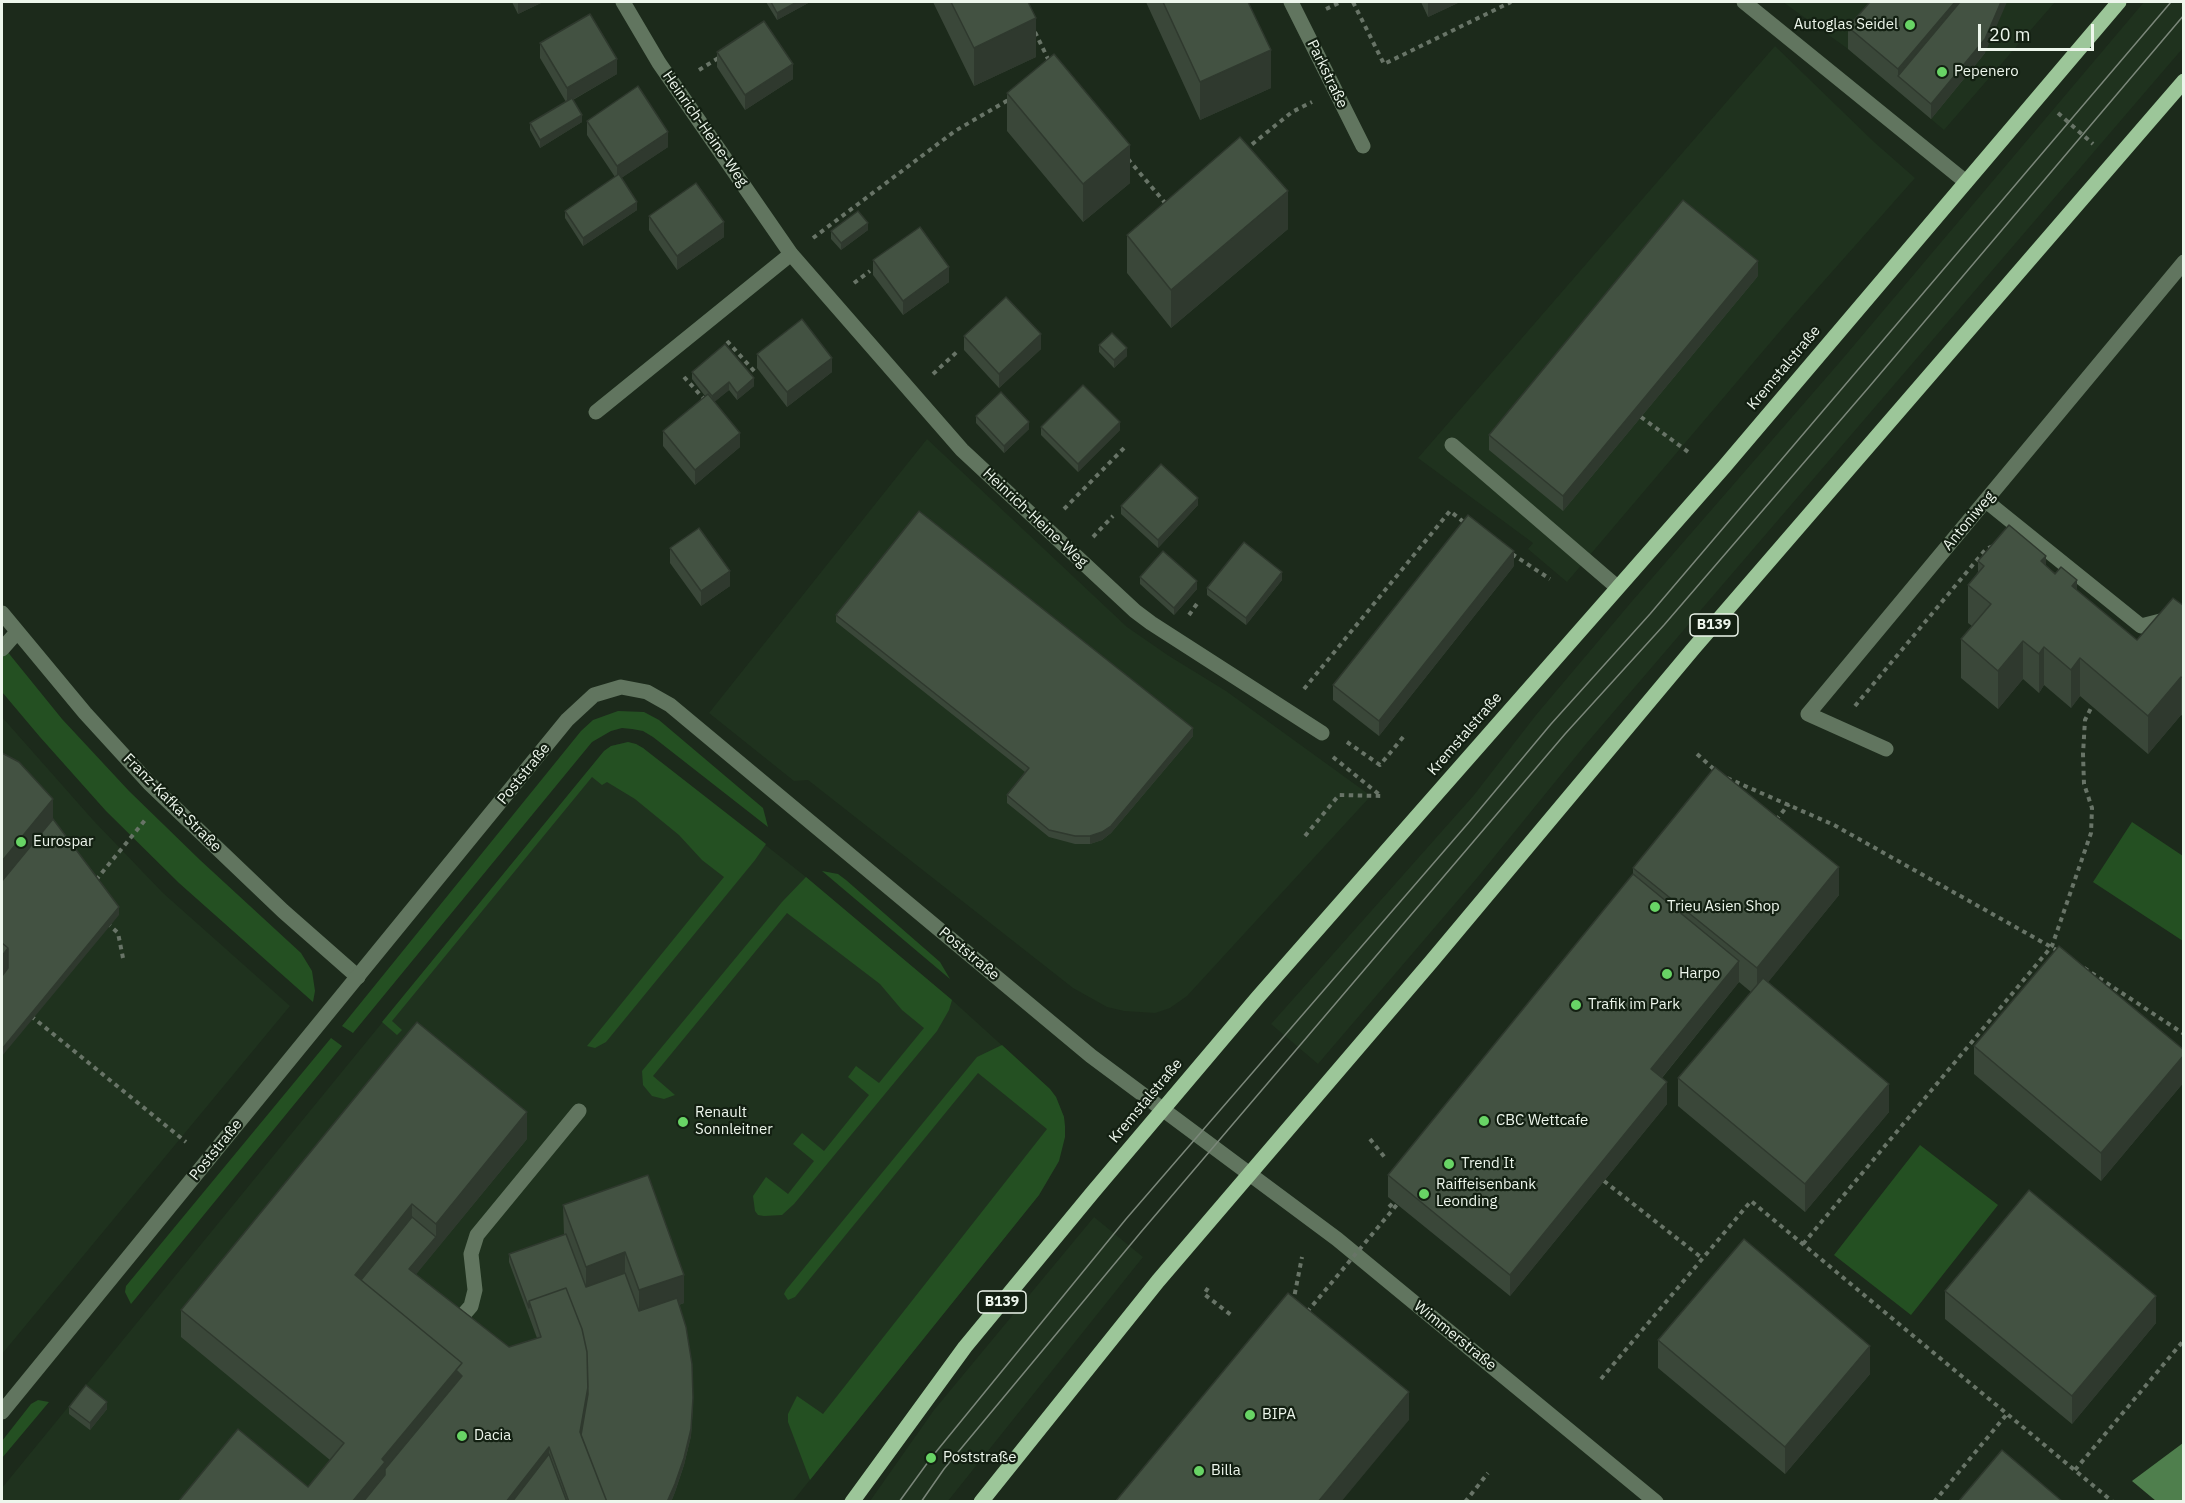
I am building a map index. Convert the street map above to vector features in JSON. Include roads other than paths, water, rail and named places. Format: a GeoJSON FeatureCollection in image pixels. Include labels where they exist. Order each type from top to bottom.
{"type":"FeatureCollection","features":[{"type":"Feature","properties":{"kind":"main road","name":"Kremstalstraße"},"geometry":{"type":"LineString","coordinates":[[852,1502],[964,1347],[1258,997],[1724,467],[2119,2]]}},
{"type":"Feature","properties":{"kind":"main road","name":"B139"},"geometry":{"type":"LineString","coordinates":[[981,1502],[1158,1281],[1693,649],[2184,81]]}},
{"type":"Feature","properties":{"kind":"street","name":"Heinrich-Heine-Weg"},"geometry":{"type":"LineString","coordinates":[[624,2],[659,63],[791,254],[962,450],[1151,623],[1322,733]]}},
{"type":"Feature","properties":{"kind":"street","name":"Parkstraße"},"geometry":{"type":"LineString","coordinates":[[1291,2],[1363,146]]}},
{"type":"Feature","properties":{"kind":"street"},"geometry":{"type":"LineString","coordinates":[[1744,2],[1966,182]]}},
{"type":"Feature","properties":{"kind":"street"},"geometry":{"type":"LineString","coordinates":[[596,412],[791,254]]}},
{"type":"Feature","properties":{"kind":"street","name":"Antoniweg"},"geometry":{"type":"LineString","coordinates":[[1886,749],[1808,714],[2184,262]]}},
{"type":"Feature","properties":{"kind":"street"},"geometry":{"type":"LineString","coordinates":[[1452,445],[1617,587]]}},
{"type":"Feature","properties":{"kind":"street"},"geometry":{"type":"LineString","coordinates":[[1986,501],[2141,626],[2184,615]]}},
{"type":"Feature","properties":{"kind":"street","name":"Franz-Kafka-Straße"},"geometry":{"type":"LineString","coordinates":[[2,613],[85,712],[164,798],[283,911],[358,976]]}},
{"type":"Feature","properties":{"kind":"street"},"geometry":{"type":"LineString","coordinates":[[2,649],[17,633]]}},
{"type":"Feature","properties":{"kind":"street","name":"Poststraße"},"geometry":{"type":"LineString","coordinates":[[2,1412],[567,720],[594,695],[621,687],[647,692],[670,705],[1091,1056],[1250,1174]]}},
{"type":"Feature","properties":{"kind":"street"},"geometry":{"type":"LineString","coordinates":[[458,1321],[471,1306],[475,1290],[471,1254],[477,1235],[579,1111]]}},
{"type":"Feature","properties":{"kind":"street","name":"Wimmerstraße"},"geometry":{"type":"LineString","coordinates":[[1250,1174],[1337,1239],[1656,1502]]}},
{"type":"Feature","properties":{"kind":"tram line"},"geometry":{"type":"LineString","coordinates":[[899,1502],[931,1458],[1126,1219],[1551,724],[1650,614],[2171,2]]}},
{"type":"Feature","properties":{"kind":"tram line"},"geometry":{"type":"LineString","coordinates":[[921,1502],[944,1469],[1141,1232],[1565,734],[1664,625],[1869,387],[2184,15]]}},
{"type":"Feature","properties":{"kind":"place","name":"Autoglas Seidel"},"geometry":{"type":"Point","coordinates":[1910,25]}},
{"type":"Feature","properties":{"kind":"place","name":"Pepenero"},"geometry":{"type":"Point","coordinates":[1942,72]}},
{"type":"Feature","properties":{"kind":"place","name":"Eurospar"},"geometry":{"type":"Point","coordinates":[21,842]}},
{"type":"Feature","properties":{"kind":"place","name":"Trieu Asien Shop"},"geometry":{"type":"Point","coordinates":[1655,907]}},
{"type":"Feature","properties":{"kind":"place","name":"Harpo"},"geometry":{"type":"Point","coordinates":[1667,974]}},
{"type":"Feature","properties":{"kind":"place","name":"Trafik im Park"},"geometry":{"type":"Point","coordinates":[1576,1005]}},
{"type":"Feature","properties":{"kind":"place","name":"CBC Wettcafe"},"geometry":{"type":"Point","coordinates":[1484,1121]}},
{"type":"Feature","properties":{"kind":"place","name":"Renault Sonnleitner"},"geometry":{"type":"Point","coordinates":[683,1122]}},
{"type":"Feature","properties":{"kind":"place","name":"Trend It"},"geometry":{"type":"Point","coordinates":[1449,1164]}},
{"type":"Feature","properties":{"kind":"place","name":"Raiffeisenbank Leonding"},"geometry":{"type":"Point","coordinates":[1424,1194]}},
{"type":"Feature","properties":{"kind":"place","name":"BIPA"},"geometry":{"type":"Point","coordinates":[1250,1415]}},
{"type":"Feature","properties":{"kind":"place","name":"Dacia"},"geometry":{"type":"Point","coordinates":[462,1436]}},
{"type":"Feature","properties":{"kind":"place","name":"Poststraße"},"geometry":{"type":"Point","coordinates":[931,1458]}},
{"type":"Feature","properties":{"kind":"place","name":"Billa"},"geometry":{"type":"Point","coordinates":[1199,1471]}}]}
